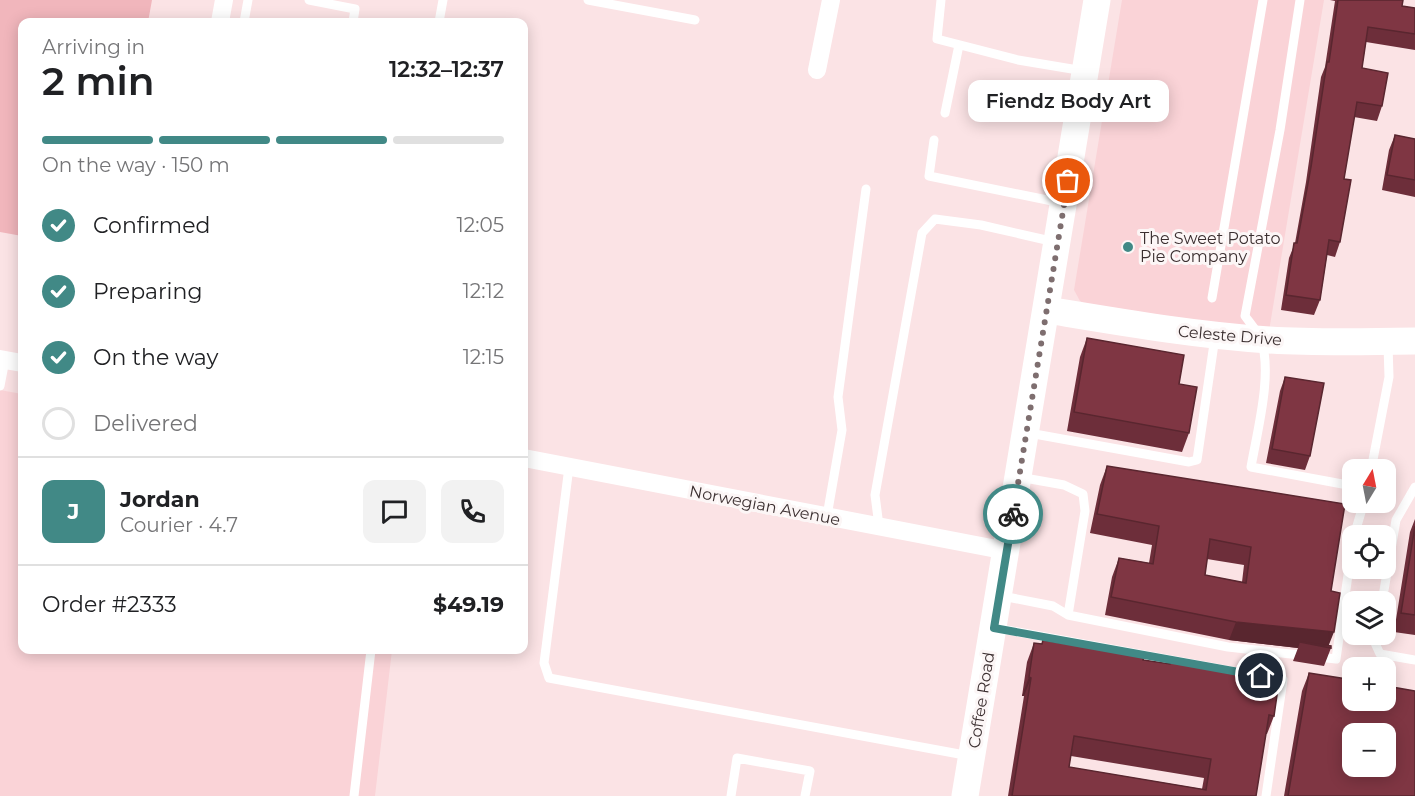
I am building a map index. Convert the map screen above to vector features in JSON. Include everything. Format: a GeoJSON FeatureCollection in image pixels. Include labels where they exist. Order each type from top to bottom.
{"type":"FeatureCollection","features":[{"type":"Feature","properties":{"kind":"main road","name":"Coffee Road"},"geometry":{"type":"LineString","coordinates":[[965,796],[1097,0]]}},
{"type":"Feature","properties":{"kind":"main road","name":"Celeste Drive"},"geometry":{"type":"LineString","coordinates":[[1047,310],[1216,335],[1261,339],[1345,343],[1415,341]]}},
{"type":"Feature","properties":{"kind":"street"},"geometry":{"type":"LineString","coordinates":[[221,18],[224,0]]}},
{"type":"Feature","properties":{"kind":"street"},"geometry":{"type":"LineString","coordinates":[[817,70],[831,0]]}},
{"type":"Feature","properties":{"kind":"street","name":"Norwegian Avenue"},"geometry":{"type":"LineString","coordinates":[[528,459],[1007,551]]}},
{"type":"Feature","properties":{"kind":"lane"},"geometry":{"type":"LineString","coordinates":[[245,18],[248,0]]}},
{"type":"Feature","properties":{"kind":"lane"},"geometry":{"type":"LineString","coordinates":[[309,0],[355,9],[353,18]]}},
{"type":"Feature","properties":{"kind":"lane"},"geometry":{"type":"LineString","coordinates":[[441,18],[443,0]]}},
{"type":"Feature","properties":{"kind":"lane"},"geometry":{"type":"LineString","coordinates":[[588,0],[695,20]]}},
{"type":"Feature","properties":{"kind":"lane"},"geometry":{"type":"LineString","coordinates":[[941,0],[937,39],[1018,60],[1086,72]]}},
{"type":"Feature","properties":{"kind":"lane"},"geometry":{"type":"LineString","coordinates":[[1212,298],[1263,0]]}},
{"type":"Feature","properties":{"kind":"lane"},"geometry":{"type":"LineString","coordinates":[[1300,0],[1280,130],[1245,316],[1261,339],[1265,367],[1264,392],[1251,467],[1342,484]]}},
{"type":"Feature","properties":{"kind":"lane"},"geometry":{"type":"LineString","coordinates":[[945,113],[959,45]]}},
{"type":"Feature","properties":{"kind":"lane"},"geometry":{"type":"LineString","coordinates":[[934,140],[929,176],[1064,203]]}},
{"type":"Feature","properties":{"kind":"lane"},"geometry":{"type":"LineString","coordinates":[[827,516],[842,430],[838,397],[866,189]]}},
{"type":"Feature","properties":{"kind":"lane"},"geometry":{"type":"LineString","coordinates":[[879,526],[875,495],[922,233],[935,219],[981,225],[1058,242]]}},
{"type":"Feature","properties":{"kind":"lane"},"geometry":{"type":"LineString","coordinates":[[1026,433],[1190,462],[1197,460],[1216,335]]}},
{"type":"Feature","properties":{"kind":"lane"},"geometry":{"type":"LineString","coordinates":[[1373,459],[1389,377],[1387,342]]}},
{"type":"Feature","properties":{"kind":"lane"},"geometry":{"type":"LineString","coordinates":[[0,386],[9,360]]}},
{"type":"Feature","properties":{"kind":"lane"},"geometry":{"type":"LineString","coordinates":[[569,467],[544,663],[549,678],[972,757]]}},
{"type":"Feature","properties":{"kind":"lane"},"geometry":{"type":"LineString","coordinates":[[1019,477],[1065,485],[1083,494],[1085,512],[1068,615]]}},
{"type":"Feature","properties":{"kind":"lane"},"geometry":{"type":"LineString","coordinates":[[1384,591],[1396,520],[1415,487]]}},
{"type":"Feature","properties":{"kind":"lane"},"geometry":{"type":"LineString","coordinates":[[999,596],[1053,606],[1068,615],[1228,646],[1336,659],[1347,579]]}},
{"type":"Feature","properties":{"kind":"lane"},"geometry":{"type":"LineString","coordinates":[[994,628],[1283,680],[1266,796]]}},
{"type":"Feature","properties":{"kind":"lane"},"geometry":{"type":"LineString","coordinates":[[1377,645],[1380,654],[1415,660]]}},
{"type":"Feature","properties":{"kind":"lane"},"geometry":{"type":"LineString","coordinates":[[354,796],[371,654]]}},
{"type":"Feature","properties":{"kind":"lane"},"geometry":{"type":"LineString","coordinates":[[731,796],[737,758],[810,771],[805,796]]}},
{"type":"Feature","properties":{"kind":"shaded area"},"geometry":{"type":"Polygon","coordinates":[[[0,0],[152,0],[149,18],[18,18],[18,235],[0,232],[0,0]]]}},
{"type":"Feature","properties":{"kind":"shaded area"},"geometry":{"type":"Polygon","coordinates":[[[1122,0],[1324,0],[1269,331],[1085,304],[1080,301],[1074,290],[1122,0]]]}},
{"type":"Feature","properties":{"kind":"shaded area"},"geometry":{"type":"Polygon","coordinates":[[[0,390],[18,393],[18,654],[392,654],[375,796],[0,796],[0,390]]]}},
{"type":"Feature","properties":{"kind":"building"},"geometry":{"type":"Polygon","coordinates":[[[1338,0],[1403,0],[1402,6],[1415,8],[1415,34],[1368,27],[1362,68],[1388,73],[1382,106],[1357,102],[1344,179],[1351,180],[1340,242],[1329,240],[1320,300],[1286,295],[1294,243],[1297,243],[1311,167],[1338,0]]]}},
{"type":"Feature","properties":{"kind":"building"},"geometry":{"type":"Polygon","coordinates":[[[1395,135],[1415,139],[1415,180],[1387,175],[1395,135]]]}},
{"type":"Feature","properties":{"kind":"building"},"geometry":{"type":"Polygon","coordinates":[[[1087,338],[1184,355],[1179,384],[1197,387],[1189,433],[1074,412],[1087,338]]]}},
{"type":"Feature","properties":{"kind":"building"},"geometry":{"type":"Polygon","coordinates":[[[1285,377],[1324,383],[1310,456],[1272,449],[1285,377]]]}},
{"type":"Feature","properties":{"kind":"building"},"geometry":{"type":"Polygon","coordinates":[[[1107,466],[1342,504],[1344,513],[1331,591],[1340,593],[1334,632],[1236,622],[1111,597],[1119,558],[1153,564],[1159,526],[1097,514],[1107,466]],[[1210,539],[1205,575],[1246,583],[1251,547],[1210,539]]]}},
{"type":"Feature","properties":{"kind":"building"},"geometry":{"type":"Polygon","coordinates":[[[1415,526],[1415,615],[1401,613],[1415,526]]]}},
{"type":"Feature","properties":{"kind":"building"},"geometry":{"type":"Polygon","coordinates":[[[1043,640],[1144,656],[1143,660],[1170,664],[1171,661],[1274,678],[1273,681],[1279,681],[1274,716],[1269,715],[1256,796],[1012,796],[1031,678],[1029,677],[1034,643],[1042,644],[1043,640]],[[1074,736],[1069,767],[1206,790],[1211,759],[1074,736]]]}},
{"type":"Feature","properties":{"kind":"building"},"geometry":{"type":"Polygon","coordinates":[[[1300,642],[1331,646],[1331,648],[1300,642]]]}},
{"type":"Feature","properties":{"kind":"building"},"geometry":{"type":"Polygon","coordinates":[[[1309,673],[1342,678],[1342,711],[1396,711],[1396,688],[1415,691],[1415,796],[1288,796],[1309,673]]]}},
{"type":"Feature","properties":{"kind":"way so far"},"geometry":{"type":"LineString","coordinates":[[1013,514],[1068,181]]}},
{"type":"Feature","properties":{"kind":"place","name":"Fiendz Body Art"},"geometry":{"type":"Point","coordinates":[1068,181]}},
{"type":"Feature","properties":{"kind":"place","name":"The Sweet Potato Pie Company"},"geometry":{"type":"Point","coordinates":[1128,247]}},
{"type":"Feature","properties":{"kind":"route"},"geometry":{"type":"LineString","coordinates":[[1013,514],[994,628],[1261,676]]}}]}
